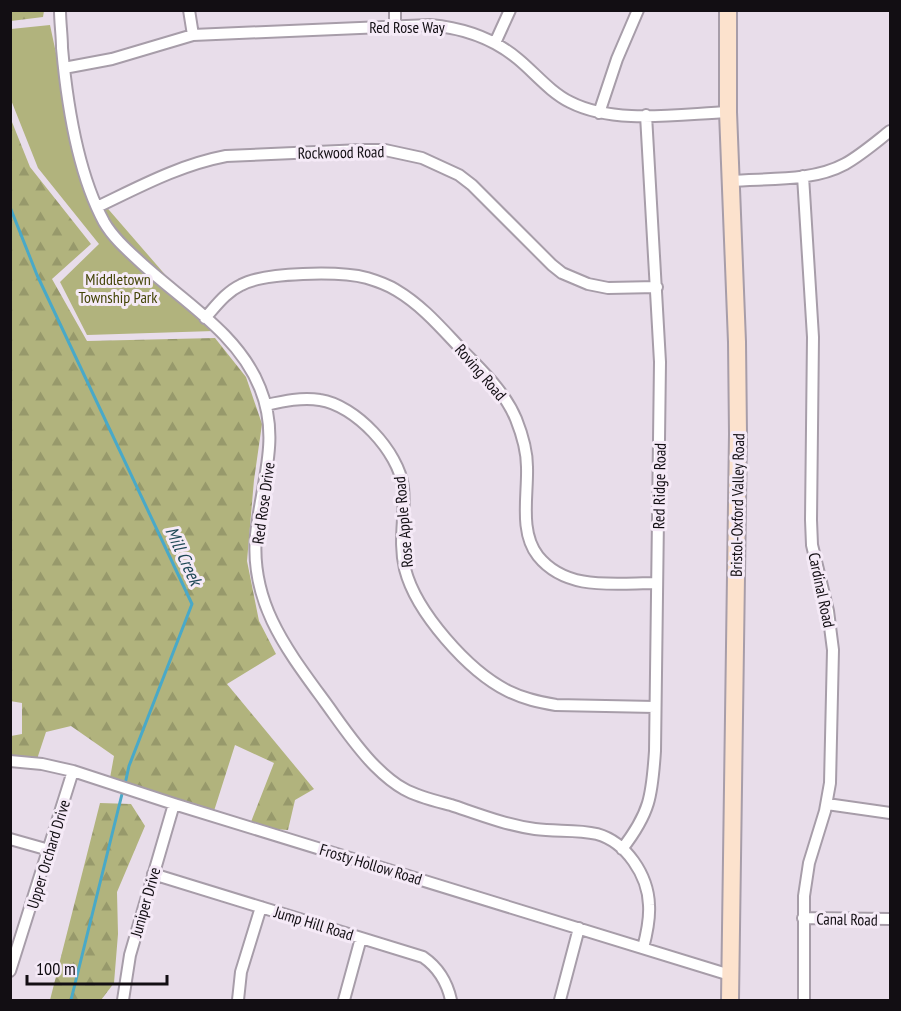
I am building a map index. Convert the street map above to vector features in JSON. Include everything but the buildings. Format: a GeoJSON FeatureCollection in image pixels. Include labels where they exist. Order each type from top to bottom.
{"type":"FeatureCollection","features":[{"type":"Feature","properties":{"kind":"main road","name":"Bristol-Oxford Valley Road"},"geometry":{"type":"LineString","coordinates":[[728,10],[728,112],[737,330],[738,434],[730,1000]]}},
{"type":"Feature","properties":{"kind":"street","name":"Red Rose Drive"},"geometry":{"type":"LineString","coordinates":[[60,10],[64,68],[72,118],[83,170],[97,207],[112,234],[239,351],[260,386],[266,405],[271,437],[256,538],[257,576],[265,607],[276,630],[361,751],[393,782],[418,795],[508,823],[536,829],[581,831],[601,836],[622,849],[636,865],[648,893],[649,921],[643,948]]}},
{"type":"Feature","properties":{"kind":"street"},"geometry":{"type":"LineString","coordinates":[[189,10],[193,35]]}},
{"type":"Feature","properties":{"kind":"street"},"geometry":{"type":"LineString","coordinates":[[395,10],[395,26]]}},
{"type":"Feature","properties":{"kind":"street"},"geometry":{"type":"LineString","coordinates":[[495,43],[510,10]]}},
{"type":"Feature","properties":{"kind":"street"},"geometry":{"type":"LineString","coordinates":[[599,113],[617,59],[638,10]]}},
{"type":"Feature","properties":{"kind":"street","name":"Red Rose Way"},"geometry":{"type":"LineString","coordinates":[[64,68],[112,60],[193,35],[430,25],[451,27],[479,35],[495,43],[517,58],[557,94],[569,102],[599,113],[616,116],[728,112]]}},
{"type":"Feature","properties":{"kind":"street","name":"Red Ridge Road"},"geometry":{"type":"LineString","coordinates":[[622,849],[642,820],[651,798],[655,751],[661,397],[657,287],[646,115]]}},
{"type":"Feature","properties":{"kind":"street"},"geometry":{"type":"LineString","coordinates":[[730,180],[803,176],[827,171],[843,165],[889,134]]}},
{"type":"Feature","properties":{"kind":"street","name":"Rockwood Road"},"geometry":{"type":"LineString","coordinates":[[97,207],[182,167],[226,156],[385,150],[422,158],[459,175],[487,198],[552,265],[577,281],[608,288],[657,287]]}},
{"type":"Feature","properties":{"kind":"street","name":"Cardinal Road"},"geometry":{"type":"LineString","coordinates":[[803,176],[813,337],[812,545],[828,611],[833,650],[832,756],[827,804],[809,863],[803,918],[804,1000]]}},
{"type":"Feature","properties":{"kind":"street","name":"Roving Road"},"geometry":{"type":"LineString","coordinates":[[205,318],[238,286],[262,278],[351,275],[368,278],[395,289],[426,312],[485,373],[508,404],[520,429],[526,454],[528,531],[537,555],[557,573],[571,580],[657,583]]}},
{"type":"Feature","properties":{"kind":"street","name":"Rose Apple Road"},"geometry":{"type":"LineString","coordinates":[[266,405],[305,398],[340,406],[362,421],[388,451],[397,463],[403,487],[401,533],[409,582],[428,616],[476,670],[508,691],[540,702],[556,705],[655,706]]}},
{"type":"Feature","properties":{"kind":"street","name":"Frosty Hollow Road"},"geometry":{"type":"LineString","coordinates":[[10,761],[42,764],[73,771],[730,975]]}},
{"type":"Feature","properties":{"kind":"street","name":"Upper Orchard Drive"},"geometry":{"type":"LineString","coordinates":[[12,965],[73,771]]}},
{"type":"Feature","properties":{"kind":"street","name":"Juniper Drive"},"geometry":{"type":"LineString","coordinates":[[123,1000],[130,954],[174,804]]}},
{"type":"Feature","properties":{"kind":"street"},"geometry":{"type":"LineString","coordinates":[[827,804],[891,813]]}},
{"type":"Feature","properties":{"kind":"street"},"geometry":{"type":"LineString","coordinates":[[10,839],[49,850]]}},
{"type":"Feature","properties":{"kind":"street","name":"Jump Hill Road"},"geometry":{"type":"LineString","coordinates":[[153,873],[414,954],[431,962],[443,976],[451,1000]]}},
{"type":"Feature","properties":{"kind":"street"},"geometry":{"type":"LineString","coordinates":[[238,1000],[242,972],[261,907]]}},
{"type":"Feature","properties":{"kind":"street","name":"Canal Road"},"geometry":{"type":"LineString","coordinates":[[803,918],[891,920]]}},
{"type":"Feature","properties":{"kind":"street"},"geometry":{"type":"LineString","coordinates":[[561,1000],[579,928]]}},
{"type":"Feature","properties":{"kind":"street"},"geometry":{"type":"LineString","coordinates":[[344,1000],[361,938]]}},
{"type":"Feature","properties":{"kind":"green space"},"geometry":{"type":"Polygon","coordinates":[[[10,11],[44,11],[43,17],[11,21],[10,11]]]}},
{"type":"Feature","properties":{"kind":"green space","name":"Middletown Township Park"},"geometry":{"type":"Polygon","coordinates":[[[50,25],[83,180],[214,331],[87,335],[60,282],[99,244],[38,168],[11,100],[11,29],[50,25]]]}},
{"type":"Feature","properties":{"kind":"green space"},"geometry":{"type":"Polygon","coordinates":[[[10,117],[30,167],[91,244],[52,279],[87,341],[215,338],[246,377],[262,424],[254,480],[247,561],[259,621],[276,654],[227,684],[314,789],[295,800],[288,830],[249,827],[274,763],[235,745],[214,811],[110,778],[114,756],[71,726],[46,732],[37,759],[11,759],[11,736],[22,734],[22,703],[10,701],[10,117]]]}},
{"type":"Feature","properties":{"kind":"green space"},"geometry":{"type":"Polygon","coordinates":[[[100,803],[131,804],[145,826],[117,892],[118,934],[114,983],[101,1000],[50,1000],[100,803]]]}},
{"type":"Feature","properties":{"kind":"waterway","name":"Mill Creek"},"geometry":{"type":"LineString","coordinates":[[10,207],[37,275],[192,604],[129,766],[125,784]]}},
{"type":"Feature","properties":{"kind":"waterway","name":"Mill Creek"},"geometry":{"type":"LineString","coordinates":[[71,1000],[123,790]]}}]}
